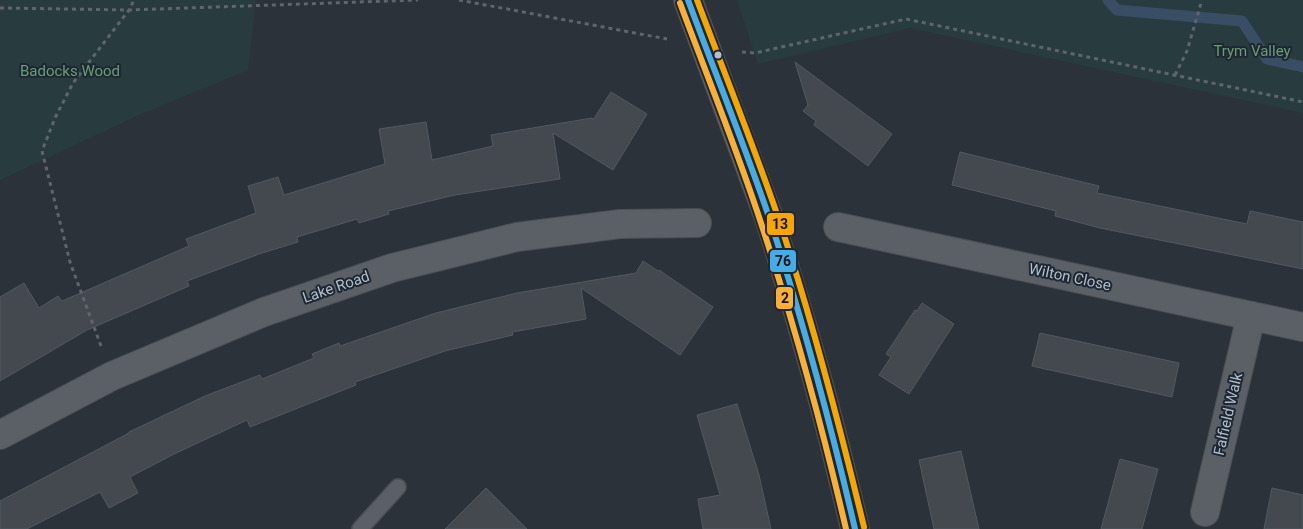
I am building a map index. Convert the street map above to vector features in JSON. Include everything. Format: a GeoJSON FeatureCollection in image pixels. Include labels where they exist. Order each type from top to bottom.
{"type":"FeatureCollection","features":[{"type":"Feature","properties":{"kind":"street"},"geometry":{"type":"LineString","coordinates":[[688,0],[779,248],[812,359],[855,529]]}},
{"type":"Feature","properties":{"kind":"street","name":"Lake Road"},"geometry":{"type":"LineString","coordinates":[[0,435],[112,376],[264,312],[392,268],[517,237],[620,224],[697,223]]}},
{"type":"Feature","properties":{"kind":"street","name":"Wilton Close"},"geometry":{"type":"LineString","coordinates":[[838,227],[1303,327]]}},
{"type":"Feature","properties":{"kind":"street","name":"Falfield Walk"},"geometry":{"type":"LineString","coordinates":[[1205,512],[1251,316]]}},
{"type":"Feature","properties":{"kind":"lane"},"geometry":{"type":"LineString","coordinates":[[360,529],[398,487]]}},
{"type":"Feature","properties":{"kind":"path"},"geometry":{"type":"LineString","coordinates":[[112,376],[70,262],[42,152],[55,118],[73,83],[130,10],[134,0]]}},
{"type":"Feature","properties":{"kind":"path"},"geometry":{"type":"LineString","coordinates":[[0,8],[130,10],[418,0]]}},
{"type":"Feature","properties":{"kind":"path"},"geometry":{"type":"LineString","coordinates":[[459,0],[658,37],[706,50],[755,53],[906,19],[1303,102]]}},
{"type":"Feature","properties":{"kind":"path"},"geometry":{"type":"LineString","coordinates":[[1175,75],[1188,51],[1202,1]]}},
{"type":"Feature","properties":{"kind":"green space","name":"Badocks Wood"},"geometry":{"type":"Polygon","coordinates":[[[0,0],[256,0],[248,70],[139,115],[0,180],[0,0]]]}},
{"type":"Feature","properties":{"kind":"green space","name":"Trym Valley"},"geometry":{"type":"Polygon","coordinates":[[[737,0],[1303,0],[1303,113],[910,28],[758,64],[737,0]]]}},
{"type":"Feature","properties":{"kind":"building"},"geometry":{"type":"Polygon","coordinates":[[[795,62],[892,134],[868,166],[814,125],[816,121],[803,111],[808,105],[795,62]]]}},
{"type":"Feature","properties":{"kind":"building"},"geometry":{"type":"Polygon","coordinates":[[[611,92],[647,114],[613,170],[553,133],[560,179],[455,195],[388,211],[389,214],[359,223],[357,219],[297,237],[298,242],[259,254],[187,281],[189,286],[87,330],[0,381],[0,297],[24,283],[39,308],[58,296],[62,301],[189,246],[186,239],[256,213],[248,186],[278,177],[284,195],[385,164],[379,129],[426,122],[432,160],[493,146],[491,135],[592,118],[593,120],[611,92]]]}},
{"type":"Feature","properties":{"kind":"building"},"geometry":{"type":"Polygon","coordinates":[[[960,152],[1099,186],[1097,193],[1247,224],[1250,211],[1303,222],[1303,269],[1100,228],[1055,216],[1056,211],[952,185],[960,152]]]}},
{"type":"Feature","properties":{"kind":"building"},"geometry":{"type":"Polygon","coordinates":[[[643,261],[713,307],[680,355],[581,288],[586,319],[512,332],[513,335],[445,351],[355,382],[356,385],[250,427],[247,420],[130,477],[138,493],[109,508],[100,492],[27,529],[0,529],[0,501],[129,432],[205,396],[260,375],[262,379],[314,358],[312,354],[339,343],[340,346],[436,313],[517,293],[636,273],[643,261]]]}},
{"type":"Feature","properties":{"kind":"building"},"geometry":{"type":"Polygon","coordinates":[[[922,303],[954,324],[909,394],[879,375],[891,357],[886,354],[915,310],[917,311],[922,303]]]}},
{"type":"Feature","properties":{"kind":"building"},"geometry":{"type":"Polygon","coordinates":[[[1040,333],[1179,363],[1172,397],[1032,366],[1040,333]]]}},
{"type":"Feature","properties":{"kind":"building"},"geometry":{"type":"Polygon","coordinates":[[[737,404],[759,475],[771,529],[703,529],[698,499],[720,495],[697,415],[737,404]]]}},
{"type":"Feature","properties":{"kind":"building"},"geometry":{"type":"Polygon","coordinates":[[[961,451],[979,529],[934,529],[919,460],[961,451]]]}},
{"type":"Feature","properties":{"kind":"building"},"geometry":{"type":"Polygon","coordinates":[[[1120,459],[1158,469],[1142,529],[1101,529],[1120,459]]]}},
{"type":"Feature","properties":{"kind":"building"},"geometry":{"type":"Polygon","coordinates":[[[486,488],[527,529],[445,529],[486,488]]]}},
{"type":"Feature","properties":{"kind":"building"},"geometry":{"type":"Polygon","coordinates":[[[1272,488],[1303,495],[1303,529],[1264,529],[1272,488]]]}},
{"type":"Feature","properties":{"kind":"waterway"},"geometry":{"type":"LineString","coordinates":[[1108,0],[1117,10],[1242,21],[1267,59],[1303,67]]}},
{"type":"Feature","properties":{"kind":"transit line","name":"76"},"geometry":{"type":"LineString","coordinates":[[688,0],[770,220],[794,296],[816,373],[855,529]]}},
{"type":"Feature","properties":{"kind":"transit line","name":"13"},"geometry":{"type":"LineString","coordinates":[[697,0],[778,217],[824,371],[864,527]]}},
{"type":"Feature","properties":{"kind":"transit line","name":"2"},"geometry":{"type":"LineString","coordinates":[[680,3],[752,195],[785,299],[807,375],[846,529]]}}]}
